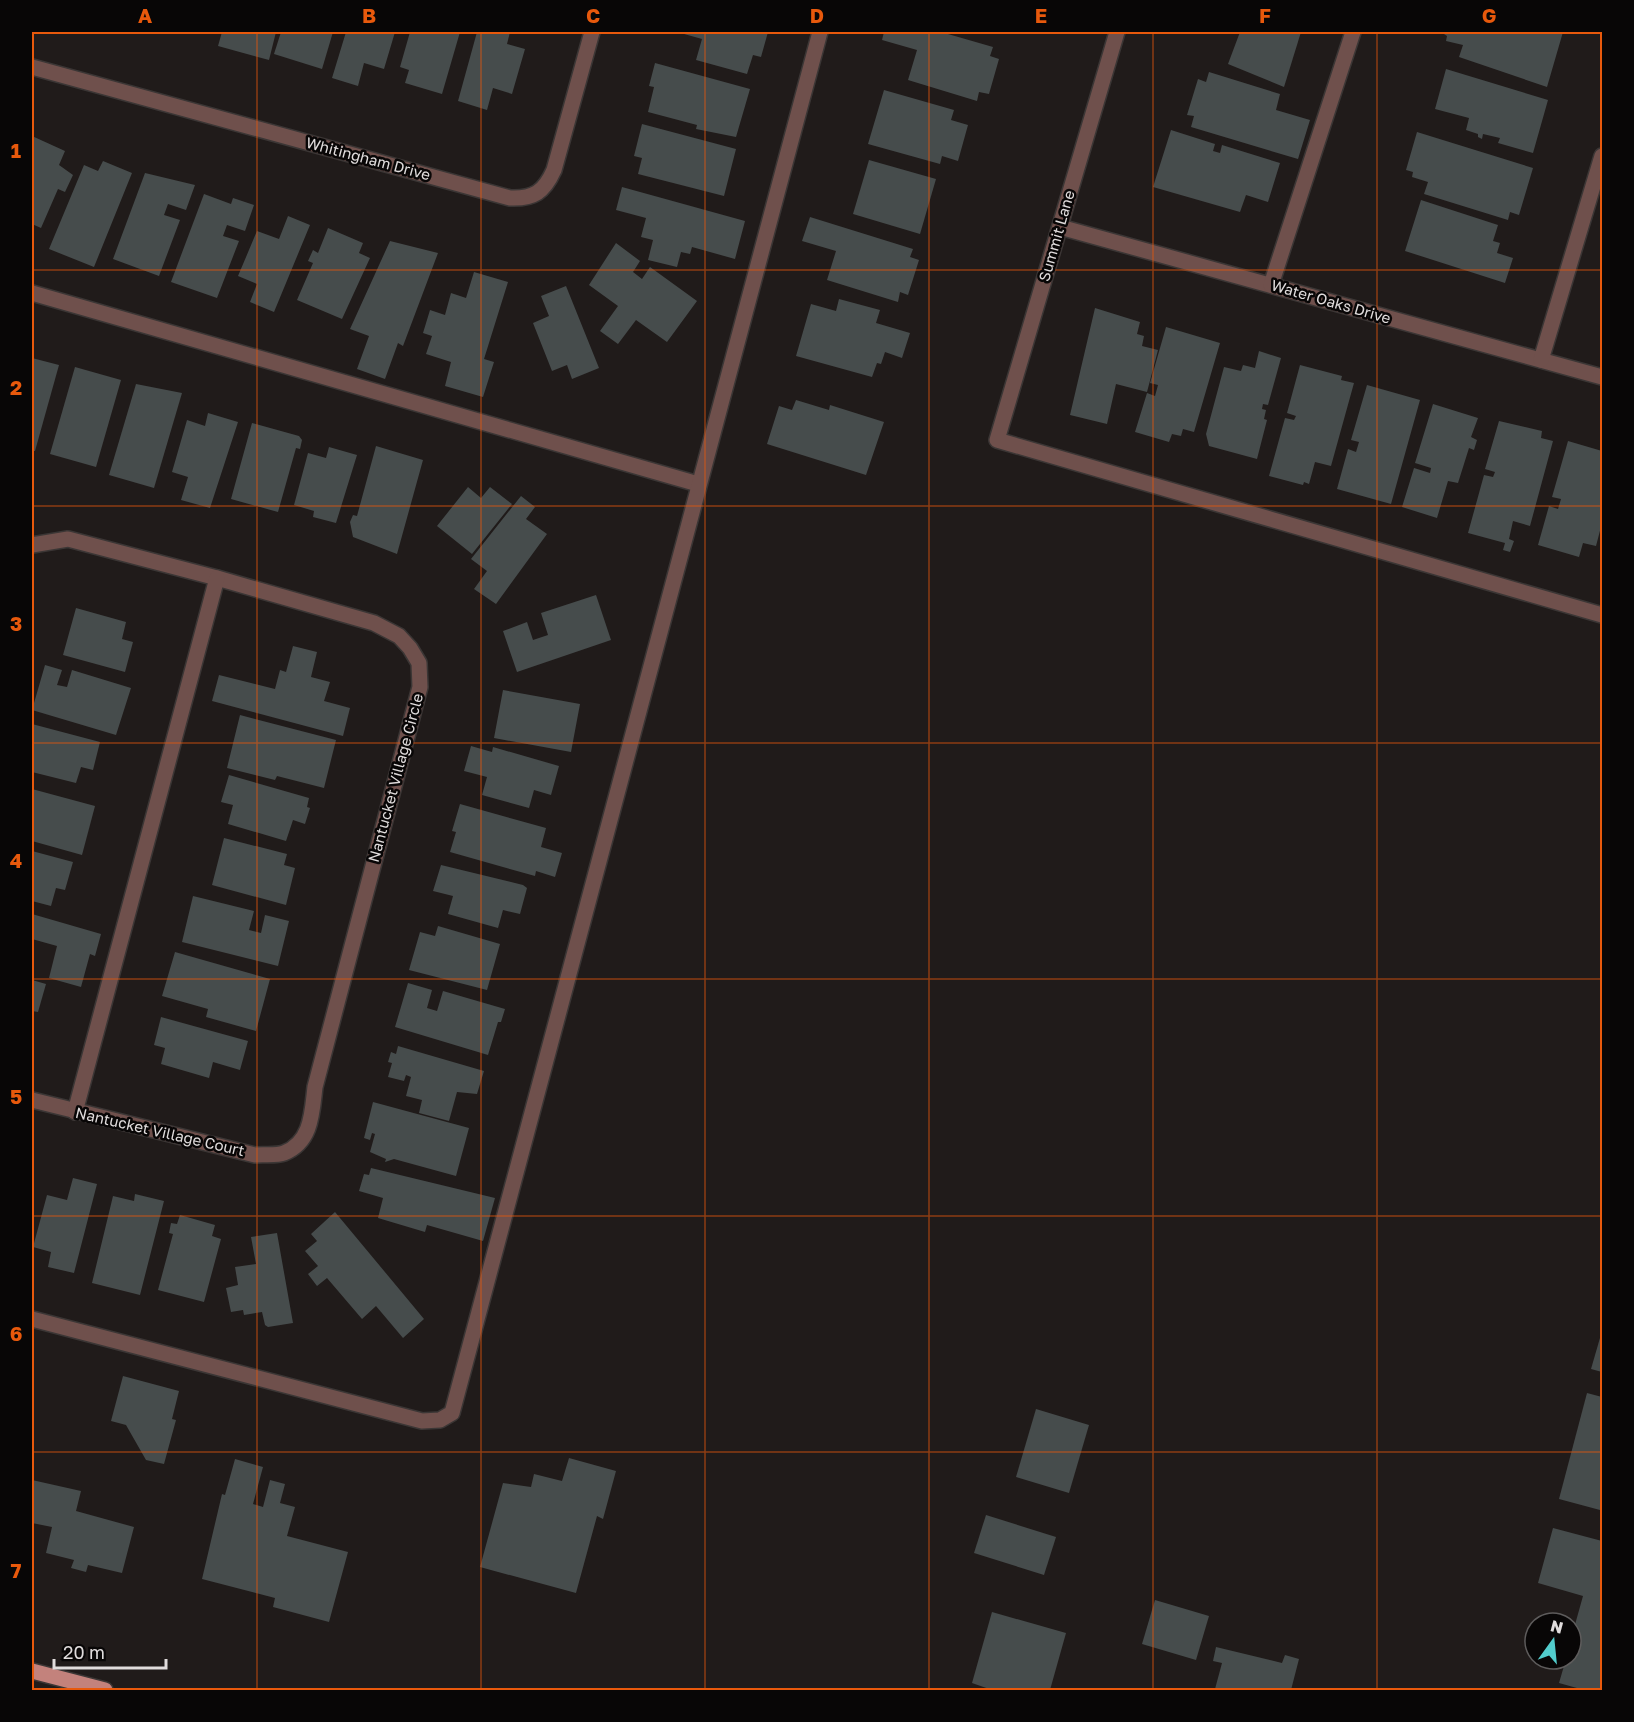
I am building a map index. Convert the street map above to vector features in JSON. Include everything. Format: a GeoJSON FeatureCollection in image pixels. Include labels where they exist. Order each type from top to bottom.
{"type":"FeatureCollection","features":[{"type":"Feature","properties":{"kind":"main road"},"geometry":{"type":"LineString","coordinates":[[32,1671],[105,1690]]}},
{"type":"Feature","properties":{"kind":"street","name":"Whitingham Drive"},"geometry":{"type":"LineString","coordinates":[[32,67],[510,198],[529,199],[546,188],[554,170],[592,32]]}},
{"type":"Feature","properties":{"kind":"street"},"geometry":{"type":"LineString","coordinates":[[32,1319],[422,1421],[440,1420],[452,1413],[820,32]]}},
{"type":"Feature","properties":{"kind":"street","name":"Summit Lane"},"geometry":{"type":"LineString","coordinates":[[1117,32],[997,440],[1602,615]]}},
{"type":"Feature","properties":{"kind":"street"},"geometry":{"type":"LineString","coordinates":[[1271,285],[1353,32]]}},
{"type":"Feature","properties":{"kind":"street"},"geometry":{"type":"LineString","coordinates":[[1541,360],[1602,156]]}},
{"type":"Feature","properties":{"kind":"street","name":"Water Oaks Drive"},"geometry":{"type":"LineString","coordinates":[[1060,227],[1602,377]]}},
{"type":"Feature","properties":{"kind":"street"},"geometry":{"type":"LineString","coordinates":[[32,293],[698,484]]}},
{"type":"Feature","properties":{"kind":"street","name":"Nantucket Village Circle"},"geometry":{"type":"LineString","coordinates":[[32,545],[68,539],[217,578],[374,623],[399,636],[419,663],[420,687],[315,1087]]}},
{"type":"Feature","properties":{"kind":"street"},"geometry":{"type":"LineString","coordinates":[[75,1112],[217,578]]}},
{"type":"Feature","properties":{"kind":"street","name":"Nantucket Village Court"},"geometry":{"type":"LineString","coordinates":[[32,1100],[255,1155],[284,1153],[305,1138],[312,1116],[315,1087]]}},
{"type":"Feature","properties":{"kind":"building"},"geometry":{"type":"Polygon","coordinates":[[[222,32],[276,32],[269,60],[218,46],[222,32]]]}},
{"type":"Feature","properties":{"kind":"building"},"geometry":{"type":"Polygon","coordinates":[[[281,32],[333,32],[322,69],[274,54],[281,32]]]}},
{"type":"Feature","properties":{"kind":"building"},"geometry":{"type":"Polygon","coordinates":[[[346,32],[395,32],[384,69],[364,63],[358,86],[332,78],[346,32]]]}},
{"type":"Feature","properties":{"kind":"building"},"geometry":{"type":"Polygon","coordinates":[[[410,32],[460,32],[442,94],[405,83],[409,70],[400,67],[410,32]]]}},
{"type":"Feature","properties":{"kind":"building"},"geometry":{"type":"Polygon","coordinates":[[[477,32],[510,32],[507,44],[525,49],[512,94],[493,88],[487,110],[458,101],[477,32]]]}},
{"type":"Feature","properties":{"kind":"building"},"geometry":{"type":"Polygon","coordinates":[[[677,32],[768,32],[761,57],[753,55],[747,74],[696,60],[702,39],[677,32]]]}},
{"type":"Feature","properties":{"kind":"building"},"geometry":{"type":"Polygon","coordinates":[[[884,32],[941,32],[993,47],[990,56],[999,59],[989,94],[979,92],[977,101],[908,80],[917,50],[882,40],[884,32]]]}},
{"type":"Feature","properties":{"kind":"building"},"geometry":{"type":"Polygon","coordinates":[[[1240,32],[1301,32],[1284,87],[1228,64],[1240,32]]]}},
{"type":"Feature","properties":{"kind":"building"},"geometry":{"type":"Polygon","coordinates":[[[1441,32],[1563,32],[1547,87],[1459,57],[1463,45],[1446,41],[1447,36],[1441,32]]]}},
{"type":"Feature","properties":{"kind":"building"},"geometry":{"type":"Polygon","coordinates":[[[655,63],[750,89],[736,137],[696,129],[697,125],[648,112],[654,87],[649,86],[655,63]]]}},
{"type":"Feature","properties":{"kind":"building"},"geometry":{"type":"Polygon","coordinates":[[[1446,69],[1548,100],[1533,153],[1498,143],[1500,138],[1483,134],[1482,139],[1478,137],[1478,134],[1466,130],[1469,118],[1435,109],[1446,69]]]}},
{"type":"Feature","properties":{"kind":"building"},"geometry":{"type":"Polygon","coordinates":[[[1209,72],[1280,94],[1276,110],[1310,120],[1298,159],[1191,127],[1194,116],[1187,115],[1198,79],[1206,82],[1209,72]]]}},
{"type":"Feature","properties":{"kind":"building"},"geometry":{"type":"Polygon","coordinates":[[[884,90],[954,110],[951,120],[968,125],[958,161],[942,156],[940,164],[868,144],[884,90]]]}},
{"type":"Feature","properties":{"kind":"building"},"geometry":{"type":"Polygon","coordinates":[[[642,124],[736,149],[724,196],[638,174],[642,158],[634,156],[642,124]]]}},
{"type":"Feature","properties":{"kind":"building"},"geometry":{"type":"Polygon","coordinates":[[[1171,130],[1215,144],[1213,151],[1220,153],[1222,145],[1280,163],[1268,202],[1246,195],[1240,212],[1153,187],[1171,130]]]}},
{"type":"Feature","properties":{"kind":"building"},"geometry":{"type":"Polygon","coordinates":[[[1417,132],[1533,168],[1519,215],[1510,212],[1508,220],[1424,194],[1428,182],[1412,177],[1413,172],[1406,170],[1417,132]]]}},
{"type":"Feature","properties":{"kind":"building"},"geometry":{"type":"Polygon","coordinates":[[[32,136],[65,151],[59,165],[73,175],[65,192],[58,189],[41,228],[32,224],[32,136]]]}},
{"type":"Feature","properties":{"kind":"building"},"geometry":{"type":"Polygon","coordinates":[[[869,160],[936,179],[920,234],[853,214],[869,160]]]}},
{"type":"Feature","properties":{"kind":"building"},"geometry":{"type":"Polygon","coordinates":[[[103,161],[132,173],[94,267],[49,249],[84,165],[98,171],[103,161]]]}},
{"type":"Feature","properties":{"kind":"building"},"geometry":{"type":"Polygon","coordinates":[[[145,173],[195,185],[186,210],[168,204],[164,215],[180,220],[159,276],[113,259],[145,173]]]}},
{"type":"Feature","properties":{"kind":"building"},"geometry":{"type":"Polygon","coordinates":[[[622,187],[745,221],[735,259],[692,247],[690,254],[681,252],[677,267],[648,260],[653,240],[641,237],[646,218],[616,210],[622,187]]]}},
{"type":"Feature","properties":{"kind":"building"},"geometry":{"type":"Polygon","coordinates":[[[204,194],[231,204],[233,198],[254,205],[245,231],[227,225],[223,236],[239,241],[217,298],[171,282],[204,194]]]}},
{"type":"Feature","properties":{"kind":"building"},"geometry":{"type":"Polygon","coordinates":[[[1421,200],[1498,225],[1493,241],[1500,243],[1497,253],[1513,258],[1505,283],[1405,251],[1421,200]]]}},
{"type":"Feature","properties":{"kind":"building"},"geometry":{"type":"Polygon","coordinates":[[[288,216],[310,225],[274,312],[250,302],[257,284],[238,276],[257,231],[279,239],[288,216]]]}},
{"type":"Feature","properties":{"kind":"building"},"geometry":{"type":"Polygon","coordinates":[[[810,217],[913,249],[910,257],[919,260],[908,295],[900,292],[898,302],[827,280],[836,251],[802,241],[810,217]]]}},
{"type":"Feature","properties":{"kind":"building"},"geometry":{"type":"Polygon","coordinates":[[[328,228],[363,243],[359,253],[370,258],[342,319],[297,300],[313,263],[308,261],[313,250],[318,253],[328,228]]]}},
{"type":"Feature","properties":{"kind":"building"},"geometry":{"type":"Polygon","coordinates":[[[390,241],[438,253],[403,346],[398,343],[385,379],[357,369],[369,336],[350,329],[390,241]]]}},
{"type":"Feature","properties":{"kind":"building"},"geometry":{"type":"Polygon","coordinates":[[[616,243],[640,261],[633,272],[642,279],[650,267],[697,301],[667,342],[636,320],[618,344],[600,331],[618,306],[589,285],[616,243]]]}},
{"type":"Feature","properties":{"kind":"building"},"geometry":{"type":"Polygon","coordinates":[[[474,272],[508,282],[484,359],[494,362],[483,397],[445,386],[451,362],[426,354],[432,336],[423,333],[430,310],[445,315],[451,293],[466,298],[474,272]]]}},
{"type":"Feature","properties":{"kind":"building"},"geometry":{"type":"Polygon","coordinates":[[[566,286],[599,368],[572,379],[567,365],[552,371],[533,323],[549,316],[541,296],[566,286]]]}},
{"type":"Feature","properties":{"kind":"building"},"geometry":{"type":"Polygon","coordinates":[[[839,299],[880,310],[876,323],[910,333],[902,358],[885,352],[881,364],[877,363],[872,377],[796,356],[811,304],[836,311],[839,299]]]}},
{"type":"Feature","properties":{"kind":"building"},"geometry":{"type":"Polygon","coordinates":[[[1095,308],[1140,322],[1137,334],[1144,336],[1142,346],[1158,350],[1147,392],[1116,384],[1107,424],[1070,415],[1095,308]]]}},
{"type":"Feature","properties":{"kind":"building"},"geometry":{"type":"Polygon","coordinates":[[[1166,327],[1220,343],[1194,432],[1183,429],[1181,436],[1172,434],[1169,442],[1135,432],[1147,393],[1155,396],[1158,385],[1150,383],[1166,327]]]}},
{"type":"Feature","properties":{"kind":"building"},"geometry":{"type":"Polygon","coordinates":[[[1259,351],[1281,358],[1268,405],[1263,404],[1262,409],[1266,410],[1264,419],[1267,420],[1257,459],[1209,446],[1206,434],[1224,367],[1241,371],[1243,365],[1255,368],[1259,351]]]}},
{"type":"Feature","properties":{"kind":"building"},"geometry":{"type":"Polygon","coordinates":[[[32,358],[59,365],[35,451],[32,451],[32,358]]]}},
{"type":"Feature","properties":{"kind":"building"},"geometry":{"type":"Polygon","coordinates":[[[1300,365],[1342,376],[1341,380],[1354,383],[1331,466],[1315,462],[1309,484],[1304,482],[1303,485],[1269,476],[1285,418],[1294,420],[1296,416],[1287,413],[1300,365]]]}},
{"type":"Feature","properties":{"kind":"building"},"geometry":{"type":"Polygon","coordinates":[[[75,367],[121,380],[96,467],[50,454],[75,367]]]}},
{"type":"Feature","properties":{"kind":"building"},"geometry":{"type":"Polygon","coordinates":[[[136,384],[182,393],[154,488],[109,475],[136,384]]]}},
{"type":"Feature","properties":{"kind":"building"},"geometry":{"type":"Polygon","coordinates":[[[1367,385],[1420,400],[1391,504],[1337,489],[1348,449],[1356,452],[1359,442],[1351,440],[1367,385]]]}},
{"type":"Feature","properties":{"kind":"building"},"geometry":{"type":"Polygon","coordinates":[[[796,400],[829,410],[830,405],[884,422],[866,475],[767,444],[779,406],[792,410],[796,400]]]}},
{"type":"Feature","properties":{"kind":"building"},"geometry":{"type":"Polygon","coordinates":[[[1433,404],[1478,418],[1471,437],[1477,440],[1474,450],[1469,448],[1458,483],[1448,481],[1437,518],[1402,507],[1414,468],[1430,473],[1431,468],[1415,463],[1433,404]]]}},
{"type":"Feature","properties":{"kind":"building"},"geometry":{"type":"Polygon","coordinates":[[[208,413],[238,422],[210,508],[181,500],[188,477],[172,472],[187,420],[205,426],[208,413]]]}},
{"type":"Feature","properties":{"kind":"building"},"geometry":{"type":"Polygon","coordinates":[[[1499,421],[1542,431],[1541,438],[1553,441],[1530,526],[1513,521],[1509,539],[1514,541],[1510,552],[1503,550],[1505,543],[1468,533],[1484,475],[1493,477],[1495,472],[1485,469],[1499,421]]]}},
{"type":"Feature","properties":{"kind":"building"},"geometry":{"type":"Polygon","coordinates":[[[252,423],[299,436],[302,440],[300,449],[296,448],[278,512],[231,499],[252,423]]]}},
{"type":"Feature","properties":{"kind":"building"},"geometry":{"type":"Polygon","coordinates":[[[1568,441],[1602,451],[1602,523],[1596,546],[1583,543],[1579,557],[1538,545],[1549,506],[1558,509],[1561,499],[1552,497],[1568,441]]]}},
{"type":"Feature","properties":{"kind":"building"},"geometry":{"type":"Polygon","coordinates":[[[376,446],[423,460],[397,554],[353,537],[350,522],[353,515],[357,516],[376,446]]]}},
{"type":"Feature","properties":{"kind":"building"},"geometry":{"type":"Polygon","coordinates":[[[329,447],[357,455],[336,523],[313,517],[314,511],[294,505],[308,453],[326,458],[329,447]]]}},
{"type":"Feature","properties":{"kind":"building"},"geometry":{"type":"Polygon","coordinates":[[[468,487],[481,498],[490,487],[512,504],[472,554],[437,526],[468,487]]]}},
{"type":"Feature","properties":{"kind":"building"},"geometry":{"type":"Polygon","coordinates":[[[521,496],[535,507],[526,519],[547,534],[496,604],[474,589],[487,571],[471,559],[521,496]]]}},
{"type":"Feature","properties":{"kind":"building"},"geometry":{"type":"Polygon","coordinates":[[[596,595],[611,640],[517,672],[503,631],[527,622],[533,640],[548,635],[541,613],[596,595]]]}},
{"type":"Feature","properties":{"kind":"building"},"geometry":{"type":"Polygon","coordinates":[[[76,608],[126,622],[122,639],[133,642],[125,672],[63,655],[76,608]]]}},
{"type":"Feature","properties":{"kind":"building"},"geometry":{"type":"Polygon","coordinates":[[[293,646],[317,652],[311,677],[330,682],[324,701],[350,708],[343,736],[212,701],[219,675],[275,689],[280,670],[286,672],[293,646]]]}},
{"type":"Feature","properties":{"kind":"building"},"geometry":{"type":"Polygon","coordinates":[[[45,665],[62,670],[57,685],[67,687],[72,670],[131,688],[116,735],[32,710],[45,665]]]}},
{"type":"Feature","properties":{"kind":"building"},"geometry":{"type":"Polygon","coordinates":[[[503,690],[580,704],[571,752],[494,738],[503,690]]]}},
{"type":"Feature","properties":{"kind":"building"},"geometry":{"type":"Polygon","coordinates":[[[240,715],[336,740],[324,788],[277,776],[275,780],[227,768],[240,715]]]}},
{"type":"Feature","properties":{"kind":"building"},"geometry":{"type":"Polygon","coordinates":[[[32,724],[100,742],[93,770],[81,767],[76,783],[32,772],[32,724]]]}},
{"type":"Feature","properties":{"kind":"building"},"geometry":{"type":"Polygon","coordinates":[[[471,746],[492,752],[493,747],[559,766],[551,795],[534,790],[529,808],[482,795],[487,777],[464,771],[471,746]]]}},
{"type":"Feature","properties":{"kind":"building"},"geometry":{"type":"Polygon","coordinates":[[[229,775],[309,798],[307,807],[310,808],[305,824],[293,820],[286,841],[228,824],[233,805],[221,802],[229,775]]]}},
{"type":"Feature","properties":{"kind":"building"},"geometry":{"type":"Polygon","coordinates":[[[32,789],[95,806],[82,855],[32,841],[32,789]]]}},
{"type":"Feature","properties":{"kind":"building"},"geometry":{"type":"Polygon","coordinates":[[[460,804],[546,828],[541,847],[562,853],[555,877],[536,871],[535,876],[450,852],[456,832],[452,831],[460,804]]]}},
{"type":"Feature","properties":{"kind":"building"},"geometry":{"type":"Polygon","coordinates":[[[224,838],[287,854],[284,865],[295,868],[286,905],[212,885],[224,838]]]}},
{"type":"Feature","properties":{"kind":"building"},"geometry":{"type":"Polygon","coordinates":[[[32,851],[73,862],[65,890],[56,888],[51,906],[32,901],[32,851]]]}},
{"type":"Feature","properties":{"kind":"building"},"geometry":{"type":"Polygon","coordinates":[[[441,865],[523,885],[527,888],[520,914],[503,910],[498,928],[448,914],[453,896],[433,891],[441,865]]]}},
{"type":"Feature","properties":{"kind":"building"},"geometry":{"type":"Polygon","coordinates":[[[193,896],[254,911],[249,930],[261,933],[265,915],[289,921],[278,966],[182,942],[193,896]]]}},
{"type":"Feature","properties":{"kind":"building"},"geometry":{"type":"Polygon","coordinates":[[[32,914],[101,934],[95,956],[90,954],[81,987],[49,978],[57,946],[32,939],[32,914]]]}},
{"type":"Feature","properties":{"kind":"building"},"geometry":{"type":"Polygon","coordinates":[[[438,926],[500,944],[487,990],[409,970],[420,932],[435,936],[438,926]]]}},
{"type":"Feature","properties":{"kind":"building"},"geometry":{"type":"Polygon","coordinates":[[[175,952],[270,979],[256,1031],[206,1017],[208,1009],[162,996],[175,952]]]}},
{"type":"Feature","properties":{"kind":"building"},"geometry":{"type":"Polygon","coordinates":[[[32,980],[46,984],[38,1012],[32,1011],[32,980]]]}},
{"type":"Feature","properties":{"kind":"building"},"geometry":{"type":"Polygon","coordinates":[[[408,983],[432,990],[427,1008],[437,1011],[443,991],[505,1009],[501,1022],[498,1022],[488,1055],[395,1027],[408,983]]]}},
{"type":"Feature","properties":{"kind":"building"},"geometry":{"type":"Polygon","coordinates":[[[161,1017],[248,1041],[240,1070],[213,1062],[209,1078],[161,1064],[165,1048],[154,1045],[161,1017]]]}},
{"type":"Feature","properties":{"kind":"building"},"geometry":{"type":"Polygon","coordinates":[[[398,1046],[484,1071],[477,1094],[457,1092],[449,1121],[419,1113],[422,1100],[406,1096],[411,1077],[406,1075],[404,1081],[388,1077],[392,1063],[388,1062],[391,1052],[396,1054],[398,1046]]]}},
{"type":"Feature","properties":{"kind":"building"},"geometry":{"type":"Polygon","coordinates":[[[373,1102],[469,1128],[456,1176],[394,1159],[385,1162],[386,1159],[370,1152],[375,1134],[372,1133],[370,1140],[364,1138],[373,1102]]]}},
{"type":"Feature","properties":{"kind":"building"},"geometry":{"type":"Polygon","coordinates":[[[371,1168],[495,1198],[483,1241],[427,1225],[425,1232],[378,1218],[383,1198],[359,1191],[364,1174],[369,1175],[371,1168]]]}},
{"type":"Feature","properties":{"kind":"building"},"geometry":{"type":"Polygon","coordinates":[[[73,1178],[97,1184],[74,1273],[48,1267],[51,1252],[33,1247],[47,1195],[67,1200],[73,1178]]]}},
{"type":"Feature","properties":{"kind":"building"},"geometry":{"type":"Polygon","coordinates":[[[135,1194],[164,1201],[140,1295],[92,1283],[113,1196],[134,1201],[135,1194]]]}},
{"type":"Feature","properties":{"kind":"building"},"geometry":{"type":"Polygon","coordinates":[[[335,1212],[424,1319],[403,1338],[376,1306],[362,1319],[327,1278],[317,1286],[308,1274],[318,1266],[305,1251],[317,1241],[311,1234],[335,1212]]]}},
{"type":"Feature","properties":{"kind":"building"},"geometry":{"type":"Polygon","coordinates":[[[180,1215],[215,1225],[212,1236],[221,1239],[204,1302],[158,1290],[173,1234],[169,1233],[171,1223],[177,1224],[180,1215]]]}},
{"type":"Feature","properties":{"kind":"building"},"geometry":{"type":"Polygon","coordinates":[[[277,1233],[293,1323],[268,1327],[265,1325],[262,1312],[244,1315],[243,1310],[231,1312],[226,1288],[238,1285],[235,1267],[256,1264],[251,1237],[277,1233]]]}},
{"type":"Feature","properties":{"kind":"building"},"geometry":{"type":"Polygon","coordinates":[[[1602,1331],[1602,1372],[1591,1369],[1602,1331]]]}},
{"type":"Feature","properties":{"kind":"building"},"geometry":{"type":"Polygon","coordinates":[[[123,1376],[179,1391],[172,1419],[176,1420],[164,1464],[146,1460],[126,1425],[111,1421],[123,1376]]]}},
{"type":"Feature","properties":{"kind":"building"},"geometry":{"type":"Polygon","coordinates":[[[1587,1393],[1602,1397],[1602,1500],[1600,1510],[1559,1499],[1587,1393]]]}},
{"type":"Feature","properties":{"kind":"building"},"geometry":{"type":"Polygon","coordinates":[[[1036,1409],[1089,1425],[1069,1493],[1016,1477],[1036,1409]]]}},
{"type":"Feature","properties":{"kind":"building"},"geometry":{"type":"Polygon","coordinates":[[[569,1458],[616,1471],[603,1519],[597,1516],[576,1593],[480,1567],[503,1483],[531,1487],[534,1474],[562,1481],[569,1458]]]}},
{"type":"Feature","properties":{"kind":"building"},"geometry":{"type":"Polygon","coordinates":[[[235,1459],[263,1467],[253,1504],[263,1507],[270,1480],[285,1484],[280,1503],[295,1507],[287,1536],[348,1552],[329,1622],[273,1607],[275,1598],[202,1579],[222,1494],[225,1495],[235,1459]]]}},
{"type":"Feature","properties":{"kind":"building"},"geometry":{"type":"Polygon","coordinates":[[[32,1480],[81,1491],[76,1511],[134,1527],[122,1573],[88,1565],[86,1572],[71,1568],[74,1560],[46,1553],[52,1527],[32,1523],[32,1480]]]}},
{"type":"Feature","properties":{"kind":"building"},"geometry":{"type":"Polygon","coordinates":[[[986,1515],[1056,1537],[1044,1575],[974,1553],[986,1515]]]}},
{"type":"Feature","properties":{"kind":"building"},"geometry":{"type":"Polygon","coordinates":[[[1553,1528],[1602,1541],[1602,1690],[1584,1690],[1559,1683],[1562,1671],[1583,1671],[1583,1611],[1579,1611],[1583,1596],[1538,1583],[1553,1528]]]}},
{"type":"Feature","properties":{"kind":"building"},"geometry":{"type":"Polygon","coordinates":[[[1155,1600],[1209,1616],[1196,1660],[1142,1644],[1155,1600]]]}},
{"type":"Feature","properties":{"kind":"building"},"geometry":{"type":"Polygon","coordinates":[[[992,1612],[1066,1633],[1050,1690],[992,1690],[972,1683],[992,1612]]]}},
{"type":"Feature","properties":{"kind":"building"},"geometry":{"type":"Polygon","coordinates":[[[1216,1647],[1282,1663],[1285,1655],[1299,1659],[1291,1690],[1215,1689],[1222,1663],[1213,1661],[1216,1647]]]}}]}
